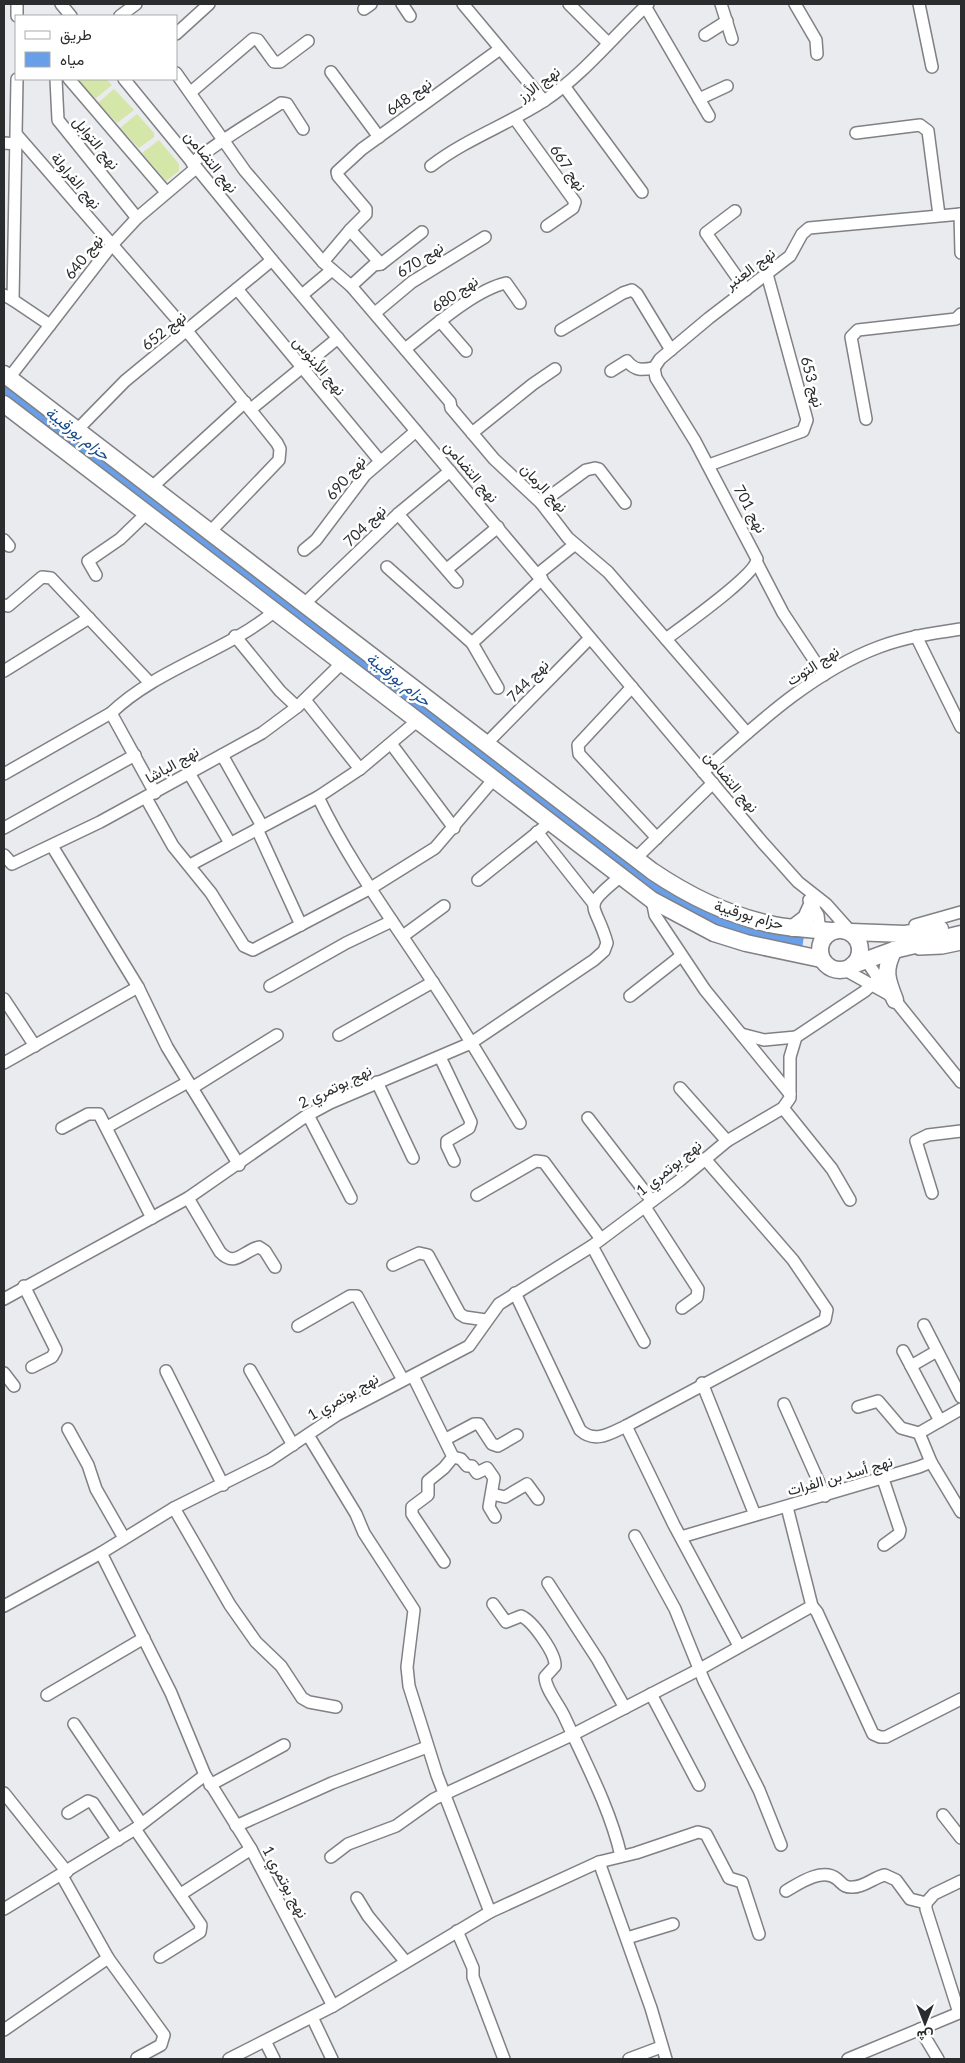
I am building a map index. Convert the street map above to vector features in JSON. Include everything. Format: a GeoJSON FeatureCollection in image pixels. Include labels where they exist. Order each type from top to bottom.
{"type":"FeatureCollection","features":[{"type":"Feature","properties":{"kind":"highway","name":"حزام بورقيبة"},"geometry":{"type":"LineString","coordinates":[[6,376],[78,429],[303,605],[634,859],[677,888],[717,908],[756,921],[824,934]]}},
{"type":"Feature","properties":{"kind":"highway","name":"حزام بورقيبة"},"geometry":{"type":"LineString","coordinates":[[4,404],[493,780],[543,827],[652,900],[714,933],[746,943],[821,958]]}},
{"type":"Feature","properties":{"kind":"highway"},"geometry":{"type":"LineString","coordinates":[[793,928],[806,918],[812,904]]}},
{"type":"Feature","properties":{"kind":"highway"},"geometry":{"type":"LineString","coordinates":[[958,938],[901,949],[831,968],[821,958],[819,948],[824,934],[842,930],[883,935],[917,933],[961,923]]}},
{"type":"Feature","properties":{"kind":"highway"},"geometry":{"type":"LineString","coordinates":[[850,932],[858,942],[856,961]]}},
{"type":"Feature","properties":{"kind":"highway"},"geometry":{"type":"LineString","coordinates":[[892,997],[879,978],[901,949]]}},
{"type":"Feature","properties":{"kind":"street"},"geometry":{"type":"LineString","coordinates":[[61,4],[70,15]]}},
{"type":"Feature","properties":{"kind":"street"},"geometry":{"type":"LineString","coordinates":[[178,32],[209,4]]}},
{"type":"Feature","properties":{"kind":"street"},"geometry":{"type":"LineString","coordinates":[[402,4],[410,16]]}},
{"type":"Feature","properties":{"kind":"street"},"geometry":{"type":"LineString","coordinates":[[463,4],[544,101]]}},
{"type":"Feature","properties":{"kind":"street"},"geometry":{"type":"LineString","coordinates":[[569,4],[608,43]]}},
{"type":"Feature","properties":{"kind":"street"},"geometry":{"type":"LineString","coordinates":[[721,4],[732,39]]}},
{"type":"Feature","properties":{"kind":"street"},"geometry":{"type":"LineString","coordinates":[[795,4],[816,40],[817,54]]}},
{"type":"Feature","properties":{"kind":"street"},"geometry":{"type":"LineString","coordinates":[[919,4],[932,66]]}},
{"type":"Feature","properties":{"kind":"street"},"geometry":{"type":"LineString","coordinates":[[646,5],[709,116]]}},
{"type":"Feature","properties":{"kind":"street","name":"نهج الأرز"},"geometry":{"type":"LineString","coordinates":[[431,166],[453,149],[516,119],[544,101],[564,86],[646,5]]}},
{"type":"Feature","properties":{"kind":"street"},"geometry":{"type":"LineString","coordinates":[[122,15],[133,8]]}},
{"type":"Feature","properties":{"kind":"street"},"geometry":{"type":"LineString","coordinates":[[704,35],[727,21]]}},
{"type":"Feature","properties":{"kind":"street"},"geometry":{"type":"LineString","coordinates":[[191,92],[253,39],[258,40],[274,62],[280,62],[308,41]]}},
{"type":"Feature","properties":{"kind":"street","name":"نهج 648"},"geometry":{"type":"LineString","coordinates":[[350,230],[366,214],[366,209],[338,176],[337,172],[379,137],[500,49]]}},
{"type":"Feature","properties":{"kind":"street"},"geometry":{"type":"LineString","coordinates":[[331,72],[379,137]]}},
{"type":"Feature","properties":{"kind":"street","name":"نهج الرمان"},"geometry":{"type":"LineString","coordinates":[[178,76],[245,170],[327,266],[351,286],[375,313],[450,402],[451,408],[494,459],[541,503],[574,545],[588,553],[608,572],[747,733]]}},
{"type":"Feature","properties":{"kind":"street"},"geometry":{"type":"LineString","coordinates":[[17,80],[17,139],[8,298],[50,326]]}},
{"type":"Feature","properties":{"kind":"street","name":"نهج التوابل"},"geometry":{"type":"LineString","coordinates":[[56,80],[58,120],[137,218]]}},
{"type":"Feature","properties":{"kind":"street"},"geometry":{"type":"LineString","coordinates":[[70,80],[166,191]]}},
{"type":"Feature","properties":{"kind":"street","name":"نهج التضامن"},"geometry":{"type":"LineString","coordinates":[[127,80],[272,260],[540,576],[703,772],[798,882],[818,915],[824,934]]}},
{"type":"Feature","properties":{"kind":"street"},"geometry":{"type":"LineString","coordinates":[[564,86],[642,192]]}},
{"type":"Feature","properties":{"kind":"street"},"geometry":{"type":"LineString","coordinates":[[699,98],[727,86]]}},
{"type":"Feature","properties":{"kind":"street","name":"نهج 640"},"geometry":{"type":"LineString","coordinates":[[6,376],[50,326],[111,246],[137,218],[223,138],[235,133],[281,103],[288,104],[303,129]]}},
{"type":"Feature","properties":{"kind":"street","name":"نهج 667"},"geometry":{"type":"LineString","coordinates":[[516,119],[575,202],[573,208],[547,226]]}},
{"type":"Feature","properties":{"kind":"street"},"geometry":{"type":"LineString","coordinates":[[856,133],[920,126],[928,131],[939,215]]}},
{"type":"Feature","properties":{"kind":"street"},"geometry":{"type":"LineString","coordinates":[[4,143],[17,139]]}},
{"type":"Feature","properties":{"kind":"street","name":"نهج الفراولة"},"geometry":{"type":"LineString","coordinates":[[17,139],[187,331],[248,405],[280,449],[278,460],[210,532]]}},
{"type":"Feature","properties":{"kind":"street"},"geometry":{"type":"LineString","coordinates":[[735,212],[706,233],[746,290]]}},
{"type":"Feature","properties":{"kind":"street"},"geometry":{"type":"LineString","coordinates":[[960,214],[961,253]]}},
{"type":"Feature","properties":{"kind":"street","name":"نهج العنبر"},"geometry":{"type":"LineString","coordinates":[[654,368],[671,350],[790,256],[802,234],[809,228],[960,214]]}},
{"type":"Feature","properties":{"kind":"street"},"geometry":{"type":"LineString","coordinates":[[302,295],[327,266],[350,230],[381,264]]}},
{"type":"Feature","properties":{"kind":"street"},"geometry":{"type":"LineString","coordinates":[[351,286],[374,265],[381,264],[422,232]]}},
{"type":"Feature","properties":{"kind":"street","name":"نهج 670"},"geometry":{"type":"LineString","coordinates":[[375,313],[412,282],[485,236]]}},
{"type":"Feature","properties":{"kind":"street","name":"نهج 652"},"geometry":{"type":"LineString","coordinates":[[78,429],[125,381],[272,260]]}},
{"type":"Feature","properties":{"kind":"street","name":"نهج 653"},"geometry":{"type":"LineString","coordinates":[[709,465],[803,430],[807,420],[767,274]]}},
{"type":"Feature","properties":{"kind":"street","name":"نهج 680"},"geometry":{"type":"LineString","coordinates":[[404,349],[440,321],[500,284],[506,283],[520,303]]}},
{"type":"Feature","properties":{"kind":"street","name":"نهج الأبنوس"},"geometry":{"type":"LineString","coordinates":[[237,289],[380,461]]}},
{"type":"Feature","properties":{"kind":"street"},"geometry":{"type":"LineString","coordinates":[[561,330],[623,293],[632,290],[637,294],[671,350]]}},
{"type":"Feature","properties":{"kind":"street"},"geometry":{"type":"LineString","coordinates":[[866,418],[851,337],[858,330],[960,316]]}},
{"type":"Feature","properties":{"kind":"street"},"geometry":{"type":"LineString","coordinates":[[440,321],[466,351]]}},
{"type":"Feature","properties":{"kind":"street"},"geometry":{"type":"LineString","coordinates":[[152,487],[248,405],[301,368],[338,338]]}},
{"type":"Feature","properties":{"kind":"street"},"geometry":{"type":"LineString","coordinates":[[611,372],[627,361],[633,368],[640,370],[654,368]]}},
{"type":"Feature","properties":{"kind":"street","name":"نهج 701"},"geometry":{"type":"LineString","coordinates":[[654,368],[656,378],[709,465],[756,552],[757,563],[783,613],[824,675]]}},
{"type":"Feature","properties":{"kind":"street"},"geometry":{"type":"LineString","coordinates":[[472,433],[533,384],[555,369]]}},
{"type":"Feature","properties":{"kind":"street","name":"نهج 690"},"geometry":{"type":"LineString","coordinates":[[304,550],[316,540],[365,475],[416,431]]}},
{"type":"Feature","properties":{"kind":"street"},"geometry":{"type":"LineString","coordinates":[[541,503],[586,470],[595,468],[625,503]]}},
{"type":"Feature","properties":{"kind":"street","name":"نهج 704"},"geometry":{"type":"LineString","coordinates":[[303,605],[398,514],[450,471]]}},
{"type":"Feature","properties":{"kind":"street"},"geometry":{"type":"LineString","coordinates":[[96,575],[88,561],[120,539],[147,513]]}},
{"type":"Feature","properties":{"kind":"street"},"geometry":{"type":"LineString","coordinates":[[398,514],[448,569],[457,582]]}},
{"type":"Feature","properties":{"kind":"street"},"geometry":{"type":"LineString","coordinates":[[448,569],[498,527]]}},
{"type":"Feature","properties":{"kind":"street"},"geometry":{"type":"LineString","coordinates":[[472,643],[574,545]]}},
{"type":"Feature","properties":{"kind":"street"},"geometry":{"type":"LineString","coordinates":[[666,639],[745,577],[757,563]]}},
{"type":"Feature","properties":{"kind":"street"},"geometry":{"type":"LineString","coordinates":[[387,567],[472,643],[498,688]]}},
{"type":"Feature","properties":{"kind":"street"},"geometry":{"type":"LineString","coordinates":[[4,605],[8,606],[42,577],[51,578],[150,683]]}},
{"type":"Feature","properties":{"kind":"street"},"geometry":{"type":"LineString","coordinates":[[4,774],[111,713],[124,700],[150,683],[259,624],[275,611]]}},
{"type":"Feature","properties":{"kind":"street"},"geometry":{"type":"LineString","coordinates":[[4,671],[88,618]]}},
{"type":"Feature","properties":{"kind":"street","name":"نهج التوت"},"geometry":{"type":"LineString","coordinates":[[703,772],[747,733],[824,675],[845,662],[879,647],[916,636],[961,629]]}},
{"type":"Feature","properties":{"kind":"street"},"geometry":{"type":"LineString","coordinates":[[235,636],[280,691],[301,704],[360,769]]}},
{"type":"Feature","properties":{"kind":"street"},"geometry":{"type":"LineString","coordinates":[[916,636],[961,727]]}},
{"type":"Feature","properties":{"kind":"street","name":"نهج 744"},"geometry":{"type":"LineString","coordinates":[[486,744],[590,638]]}},
{"type":"Feature","properties":{"kind":"street","name":"نهج الباشا"},"geometry":{"type":"LineString","coordinates":[[4,855],[12,864],[52,846],[150,795],[262,733],[301,704],[342,663]]}},
{"type":"Feature","properties":{"kind":"street"},"geometry":{"type":"LineString","coordinates":[[632,687],[578,746],[579,754],[657,838]]}},
{"type":"Feature","properties":{"kind":"street"},"geometry":{"type":"LineString","coordinates":[[111,713],[135,755],[150,795],[173,846],[190,865],[248,949],[257,948],[371,888],[435,848],[493,780]]}},
{"type":"Feature","properties":{"kind":"street"},"geometry":{"type":"LineString","coordinates":[[190,865],[318,797],[392,745],[417,721]]}},
{"type":"Feature","properties":{"kind":"street"},"geometry":{"type":"LineString","coordinates":[[392,745],[454,828]]}},
{"type":"Feature","properties":{"kind":"street"},"geometry":{"type":"LineString","coordinates":[[222,754],[260,828],[301,925]]}},
{"type":"Feature","properties":{"kind":"street"},"geometry":{"type":"LineString","coordinates":[[4,828],[135,755]]}},
{"type":"Feature","properties":{"kind":"street"},"geometry":{"type":"LineString","coordinates":[[189,772],[230,843]]}},
{"type":"Feature","properties":{"kind":"street"},"geometry":{"type":"LineString","coordinates":[[634,859],[713,783]]}},
{"type":"Feature","properties":{"kind":"street"},"geometry":{"type":"LineString","coordinates":[[318,797],[328,819],[471,1042],[520,1123]]}},
{"type":"Feature","properties":{"kind":"street"},"geometry":{"type":"LineString","coordinates":[[478,880],[543,827],[594,904]]}},
{"type":"Feature","properties":{"kind":"street"},"geometry":{"type":"LineString","coordinates":[[52,846],[138,987],[167,1047],[239,1165]]}},
{"type":"Feature","properties":{"kind":"street"},"geometry":{"type":"LineString","coordinates":[[594,904],[596,897],[620,877]]}},
{"type":"Feature","properties":{"kind":"street","name":"نهج التضامن"},"geometry":{"type":"LineString","coordinates":[[798,882],[826,904],[850,932]]}},
{"type":"Feature","properties":{"kind":"street"},"geometry":{"type":"LineString","coordinates":[[652,900],[655,915],[705,990],[790,1094]]}},
{"type":"Feature","properties":{"kind":"street","name":"نهج بوتمري 2"},"geometry":{"type":"LineString","coordinates":[[4,1296],[119,1238],[188,1198],[239,1165],[308,1115],[377,1082],[440,1057],[471,1042],[594,960],[604,951],[607,943],[596,918],[594,904]]}},
{"type":"Feature","properties":{"kind":"street"},"geometry":{"type":"LineString","coordinates":[[402,936],[444,906]]}},
{"type":"Feature","properties":{"kind":"street"},"geometry":{"type":"LineString","coordinates":[[883,935],[961,912]]}},
{"type":"Feature","properties":{"kind":"street"},"geometry":{"type":"LineString","coordinates":[[270,986],[346,943],[392,921]]}},
{"type":"Feature","properties":{"kind":"street"},"geometry":{"type":"LineString","coordinates":[[630,996],[681,956]]}},
{"type":"Feature","properties":{"kind":"street"},"geometry":{"type":"LineString","coordinates":[[856,961],[879,978]]}},
{"type":"Feature","properties":{"kind":"street"},"geometry":{"type":"LineString","coordinates":[[856,961],[879,978]]}},
{"type":"Feature","properties":{"kind":"street"},"geometry":{"type":"LineString","coordinates":[[850,1200],[832,1169],[783,1108],[788,1102],[790,1094],[790,1051],[796,1038],[879,978]]}},
{"type":"Feature","properties":{"kind":"street"},"geometry":{"type":"LineString","coordinates":[[339,1035],[433,982]]}},
{"type":"Feature","properties":{"kind":"street"},"geometry":{"type":"LineString","coordinates":[[4,1063],[138,987]]}},
{"type":"Feature","properties":{"kind":"street"},"geometry":{"type":"LineString","coordinates":[[892,997],[961,1082]]}},
{"type":"Feature","properties":{"kind":"street"},"geometry":{"type":"LineString","coordinates":[[4,999],[35,1046]]}},
{"type":"Feature","properties":{"kind":"street"},"geometry":{"type":"LineString","coordinates":[[741,1034],[764,1040],[796,1038]]}},
{"type":"Feature","properties":{"kind":"street"},"geometry":{"type":"LineString","coordinates":[[107,1127],[190,1085],[277,1035]]}},
{"type":"Feature","properties":{"kind":"street"},"geometry":{"type":"LineString","coordinates":[[440,1057],[471,1122],[469,1128],[450,1138],[446,1143],[454,1161]]}},
{"type":"Feature","properties":{"kind":"street"},"geometry":{"type":"LineString","coordinates":[[377,1082],[413,1158]]}},
{"type":"Feature","properties":{"kind":"street"},"geometry":{"type":"LineString","coordinates":[[680,1088],[727,1141]]}},
{"type":"Feature","properties":{"kind":"street","name":"نهج بوتمري 1"},"geometry":{"type":"LineString","coordinates":[[332,2006],[251,1849],[208,1780],[171,1693],[101,1553],[174,1508],[223,1484],[293,1445],[337,1415],[469,1346],[486,1320],[500,1304],[596,1242],[649,1204],[727,1141],[783,1108]]}},
{"type":"Feature","properties":{"kind":"street"},"geometry":{"type":"LineString","coordinates":[[62,1128],[94,1112],[99,1114],[152,1218]]}},
{"type":"Feature","properties":{"kind":"street"},"geometry":{"type":"LineString","coordinates":[[308,1115],[352,1198]]}},
{"type":"Feature","properties":{"kind":"street"},"geometry":{"type":"LineString","coordinates":[[588,1118],[649,1204],[698,1289],[697,1297],[682,1308]]}},
{"type":"Feature","properties":{"kind":"street"},"geometry":{"type":"LineString","coordinates":[[932,1192],[916,1140],[928,1135],[961,1131]]}},
{"type":"Feature","properties":{"kind":"street"},"geometry":{"type":"LineString","coordinates":[[515,1293],[580,1430],[588,1436],[601,1437],[626,1426],[702,1383],[825,1320],[827,1310],[793,1260],[704,1159]]}},
{"type":"Feature","properties":{"kind":"street"},"geometry":{"type":"LineString","coordinates":[[476,1195],[536,1161],[544,1162],[596,1242],[644,1342]]}},
{"type":"Feature","properties":{"kind":"street"},"geometry":{"type":"LineString","coordinates":[[188,1198],[223,1255],[234,1260],[259,1247],[265,1251],[276,1267]]}},
{"type":"Feature","properties":{"kind":"street"},"geometry":{"type":"LineString","coordinates":[[393,1265],[419,1253],[428,1255],[460,1314],[465,1317],[486,1320]]}},
{"type":"Feature","properties":{"kind":"street"},"geometry":{"type":"LineString","coordinates":[[24,1286],[56,1350],[52,1357],[32,1367]]}},
{"type":"Feature","properties":{"kind":"street"},"geometry":{"type":"LineString","coordinates":[[298,1326],[350,1296],[356,1296],[446,1439],[453,1457]]}},
{"type":"Feature","properties":{"kind":"street"},"geometry":{"type":"LineString","coordinates":[[924,1326],[961,1397]]}},
{"type":"Feature","properties":{"kind":"street"},"geometry":{"type":"LineString","coordinates":[[903,1351],[940,1421]]}},
{"type":"Feature","properties":{"kind":"street"},"geometry":{"type":"LineString","coordinates":[[911,1366],[937,1351]]}},
{"type":"Feature","properties":{"kind":"street"},"geometry":{"type":"LineString","coordinates":[[250,1370],[293,1445]]}},
{"type":"Feature","properties":{"kind":"street"},"geometry":{"type":"LineString","coordinates":[[166,1372],[223,1484]]}},
{"type":"Feature","properties":{"kind":"street"},"geometry":{"type":"LineString","coordinates":[[4,1373],[14,1386]]}},
{"type":"Feature","properties":{"kind":"street"},"geometry":{"type":"LineString","coordinates":[[702,1383],[754,1515]]}},
{"type":"Feature","properties":{"kind":"street"},"geometry":{"type":"LineString","coordinates":[[858,1407],[878,1401],[901,1428],[919,1433],[961,1409]]}},
{"type":"Feature","properties":{"kind":"street"},"geometry":{"type":"LineString","coordinates":[[784,1404],[825,1496]]}},
{"type":"Feature","properties":{"kind":"street"},"geometry":{"type":"LineString","coordinates":[[446,1439],[474,1424],[479,1424],[492,1444],[498,1446],[517,1435]]}},
{"type":"Feature","properties":{"kind":"street"},"geometry":{"type":"LineString","coordinates":[[626,1426],[681,1537],[739,1646]]}},
{"type":"Feature","properties":{"kind":"street"},"geometry":{"type":"LineString","coordinates":[[68,1429],[88,1465],[96,1489],[124,1538]]}},
{"type":"Feature","properties":{"kind":"street"},"geometry":{"type":"LineString","coordinates":[[919,1433],[931,1462],[961,1512]]}},
{"type":"Feature","properties":{"kind":"street"},"geometry":{"type":"LineString","coordinates":[[308,1435],[356,1514],[364,1533],[414,1610],[407,1667],[409,1686],[427,1747],[490,1912]]}},
{"type":"Feature","properties":{"kind":"street"},"geometry":{"type":"LineString","coordinates":[[453,1457],[461,1459],[467,1466],[472,1466],[477,1473],[488,1468],[494,1478],[489,1507],[495,1517]]}},
{"type":"Feature","properties":{"kind":"street"},"geometry":{"type":"LineString","coordinates":[[444,1562],[412,1514],[412,1506],[428,1495],[428,1481],[444,1468],[453,1457]]}},
{"type":"Feature","properties":{"kind":"street","name":"نهج أسد بن الفرات"},"geometry":{"type":"LineString","coordinates":[[681,1537],[883,1479],[931,1462]]}},
{"type":"Feature","properties":{"kind":"street"},"geometry":{"type":"LineString","coordinates":[[883,1479],[900,1530],[899,1534],[884,1545]]}},
{"type":"Feature","properties":{"kind":"street"},"geometry":{"type":"LineString","coordinates":[[492,1494],[505,1497],[527,1484],[538,1499]]}},
{"type":"Feature","properties":{"kind":"street"},"geometry":{"type":"LineString","coordinates":[[787,1507],[812,1606],[818,1612],[870,1730],[876,1736],[883,1738],[899,1732],[961,1699]]}},
{"type":"Feature","properties":{"kind":"street"},"geometry":{"type":"LineString","coordinates":[[174,1508],[230,1605],[256,1642],[280,1666],[302,1698],[309,1702],[336,1707]]}},
{"type":"Feature","properties":{"kind":"street"},"geometry":{"type":"LineString","coordinates":[[634,1536],[675,1610],[700,1669],[759,1790],[781,1846]]}},
{"type":"Feature","properties":{"kind":"street"},"geometry":{"type":"LineString","coordinates":[[4,1606],[101,1553]]}},
{"type":"Feature","properties":{"kind":"street"},"geometry":{"type":"LineString","coordinates":[[548,1583],[598,1660],[625,1708]]}},
{"type":"Feature","properties":{"kind":"street"},"geometry":{"type":"LineString","coordinates":[[493,1604],[506,1622],[521,1616],[530,1621],[549,1649],[555,1663],[545,1676],[546,1684],[572,1735],[616,1832],[621,1856]]}},
{"type":"Feature","properties":{"kind":"street"},"geometry":{"type":"LineString","coordinates":[[331,1857],[348,1844],[396,1826],[425,1804],[444,1793],[572,1735],[700,1669],[812,1606]]}},
{"type":"Feature","properties":{"kind":"street"},"geometry":{"type":"LineString","coordinates":[[47,1695],[144,1638]]}},
{"type":"Feature","properties":{"kind":"street"},"geometry":{"type":"LineString","coordinates":[[651,1694],[699,1785]]}},
{"type":"Feature","properties":{"kind":"street"},"geometry":{"type":"LineString","coordinates":[[74,1724],[201,1924],[200,1932],[160,1957]]}},
{"type":"Feature","properties":{"kind":"street"},"geometry":{"type":"LineString","coordinates":[[4,1909],[118,1840],[208,1780],[284,1745]]}},
{"type":"Feature","properties":{"kind":"street"},"geometry":{"type":"LineString","coordinates":[[236,1826],[332,1783],[427,1747]]}},
{"type":"Feature","properties":{"kind":"street"},"geometry":{"type":"LineString","coordinates":[[4,1793],[64,1874],[108,1958],[164,2035],[161,2045],[137,2058]]}},
{"type":"Feature","properties":{"kind":"street"},"geometry":{"type":"LineString","coordinates":[[68,1813],[88,1802],[93,1803],[118,1840]]}},
{"type":"Feature","properties":{"kind":"street"},"geometry":{"type":"LineString","coordinates":[[943,1815],[961,1838]]}},
{"type":"Feature","properties":{"kind":"street"},"geometry":{"type":"LineString","coordinates":[[229,2059],[332,2006],[490,1912],[599,1862],[636,1853],[698,1832],[706,1834],[729,1878],[742,1882],[759,1934]]}},
{"type":"Feature","properties":{"kind":"street"},"geometry":{"type":"LineString","coordinates":[[181,1894],[251,1849]]}},
{"type":"Feature","properties":{"kind":"street"},"geometry":{"type":"LineString","coordinates":[[599,1862],[651,2008],[666,2059]]}},
{"type":"Feature","properties":{"kind":"street"},"geometry":{"type":"LineString","coordinates":[[786,1891],[821,1875],[834,1877],[841,1884],[850,1888],[863,1885],[885,1875],[896,1880],[910,1899],[926,1903]]}},
{"type":"Feature","properties":{"kind":"street"},"geometry":{"type":"LineString","coordinates":[[848,2059],[920,2029],[960,2015],[926,1909],[926,1903],[934,1894],[961,1881]]}},
{"type":"Feature","properties":{"kind":"street"},"geometry":{"type":"LineString","coordinates":[[357,1898],[368,1916],[405,1961]]}},
{"type":"Feature","properties":{"kind":"street"},"geometry":{"type":"LineString","coordinates":[[627,1938],[673,1924]]}},
{"type":"Feature","properties":{"kind":"street"},"geometry":{"type":"LineString","coordinates":[[456,1931],[473,1968],[473,1977],[504,2059]]}},
{"type":"Feature","properties":{"kind":"street"},"geometry":{"type":"LineString","coordinates":[[4,2030],[108,1958]]}},
{"type":"Feature","properties":{"kind":"street"},"geometry":{"type":"LineString","coordinates":[[312,2017],[332,2059]]}},
{"type":"Feature","properties":{"kind":"street"},"geometry":{"type":"LineString","coordinates":[[920,2029],[938,2059]]}},
{"type":"Feature","properties":{"kind":"street"},"geometry":{"type":"LineString","coordinates":[[265,2041],[274,2059]]}},
{"type":"Feature","properties":{"kind":"street"},"geometry":{"type":"LineString","coordinates":[[629,2059],[661,2047]]}},
{"type":"Feature","properties":{"kind":"green space"},"geometry":{"type":"Polygon","coordinates":[[[78,80],[107,80],[112,85],[95,99],[78,80]]]}},
{"type":"Feature","properties":{"kind":"green space"},"geometry":{"type":"Polygon","coordinates":[[[114,89],[134,110],[117,123],[98,103],[114,89]]]}},
{"type":"Feature","properties":{"kind":"green space"},"geometry":{"type":"Polygon","coordinates":[[[137,114],[154,133],[154,137],[139,148],[120,128],[137,114]]]}},
{"type":"Feature","properties":{"kind":"green space"},"geometry":{"type":"Polygon","coordinates":[[[159,140],[179,164],[179,171],[166,181],[142,153],[159,140]]]}},
{"type":"Feature","properties":{"kind":"water"},"geometry":{"type":"Polygon","coordinates":[[[4,380],[646,873],[804,936],[802,949],[741,937],[666,903],[4,397],[4,380]]]}}]}
